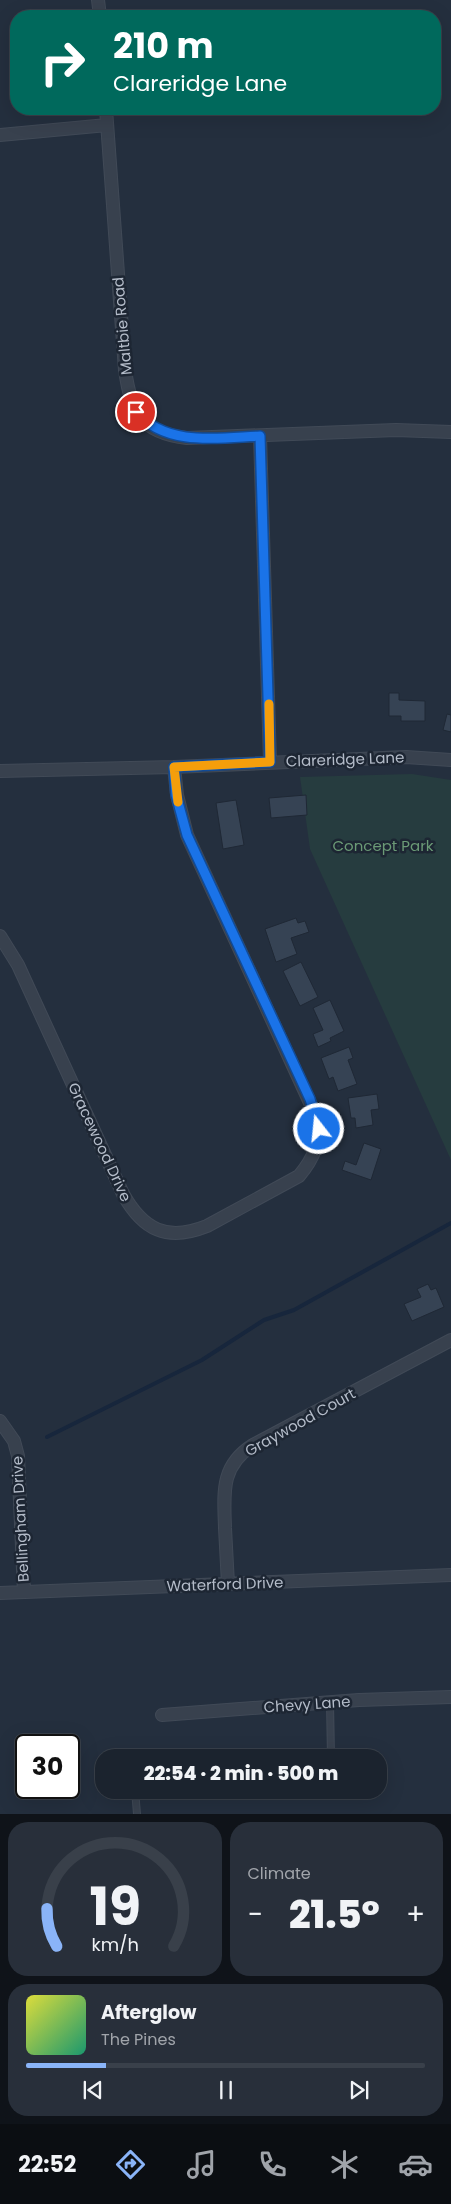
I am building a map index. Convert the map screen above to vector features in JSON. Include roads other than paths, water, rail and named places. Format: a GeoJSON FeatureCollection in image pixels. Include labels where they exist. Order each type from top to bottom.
{"type":"FeatureCollection","features":[{"type":"Feature","properties":{"kind":"street","name":"Maltbie Road"},"geometry":{"type":"LineString","coordinates":[[106,115],[125,370],[130,398],[136,412],[153,428],[181,437],[260,436],[396,430],[451,432]]}},
{"type":"Feature","properties":{"kind":"street"},"geometry":{"type":"LineString","coordinates":[[0,135],[107,125]]}},
{"type":"Feature","properties":{"kind":"street"},"geometry":{"type":"LineString","coordinates":[[260,436],[270,762]]}},
{"type":"Feature","properties":{"kind":"street","name":"Clareridge Lane"},"geometry":{"type":"LineString","coordinates":[[0,771],[174,767],[406,757],[451,760]]}},
{"type":"Feature","properties":{"kind":"street","name":"Gracewood Drive"},"geometry":{"type":"LineString","coordinates":[[0,936],[18,965],[123,1194],[133,1211],[144,1222],[169,1233],[192,1232],[298,1176],[309,1164],[314,1154],[319,1129],[317,1118],[187,835],[176,795],[174,767]]}},
{"type":"Feature","properties":{"kind":"street","name":"Graywood Court"},"geometry":{"type":"LineString","coordinates":[[228,1584],[224,1493],[230,1468],[237,1458],[253,1445],[451,1340]]}},
{"type":"Feature","properties":{"kind":"street","name":"Bellingham Drive"},"geometry":{"type":"LineString","coordinates":[[0,1421],[14,1441],[18,1456],[24,1592]]}},
{"type":"Feature","properties":{"kind":"street","name":"Waterford Drive"},"geometry":{"type":"LineString","coordinates":[[0,1593],[451,1575]]}},
{"type":"Feature","properties":{"kind":"street","name":"Chevy Lane"},"geometry":{"type":"LineString","coordinates":[[162,1715],[330,1702],[451,1696]]}},
{"type":"Feature","properties":{"kind":"lane"},"geometry":{"type":"LineString","coordinates":[[330,1702],[331,1749]]}},
{"type":"Feature","properties":{"kind":"lane"},"geometry":{"type":"LineString","coordinates":[[136,1799],[137,1814]]}},
{"type":"Feature","properties":{"kind":"waterway"},"geometry":{"type":"LineString","coordinates":[[47,1437],[202,1360],[264,1320],[294,1310],[451,1223]]}},
{"type":"Feature","properties":{"kind":"park label","name":"Concept Park"},"geometry":{"type":"Point","coordinates":[383,845]}}]}
